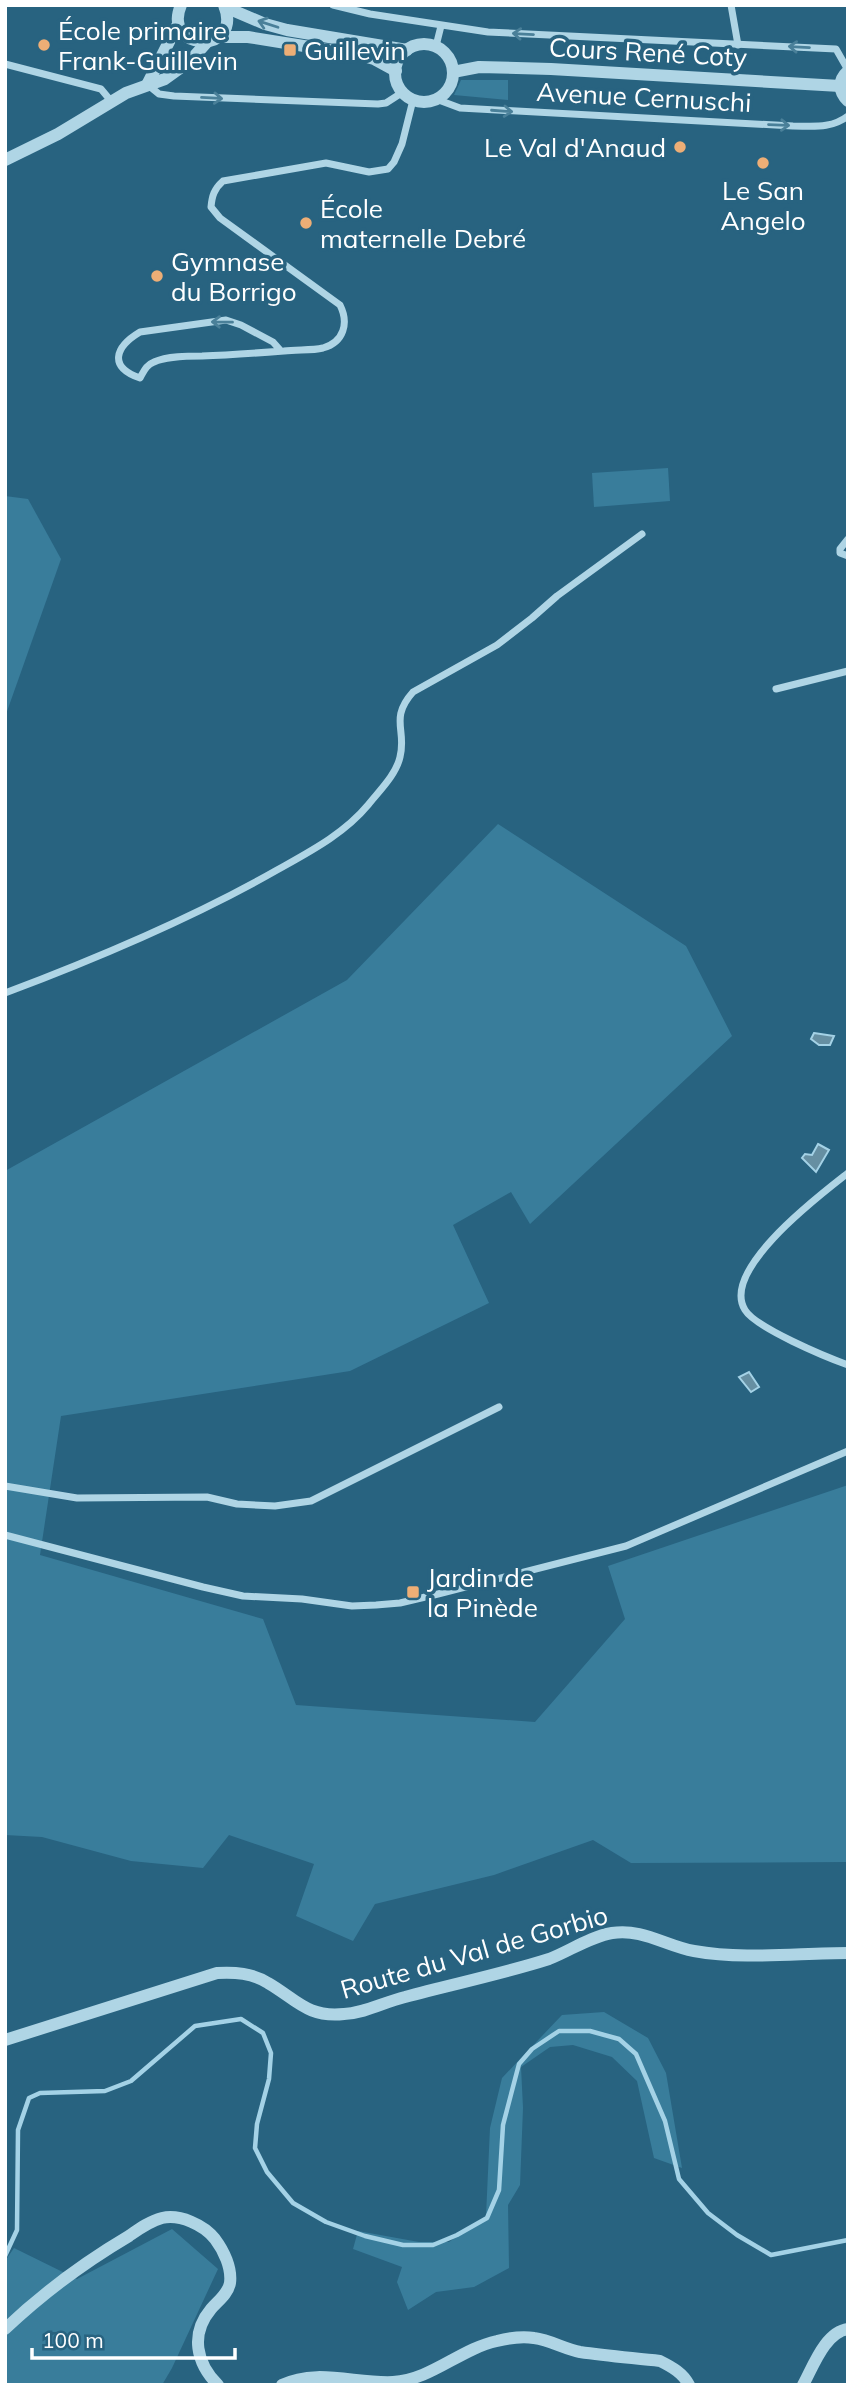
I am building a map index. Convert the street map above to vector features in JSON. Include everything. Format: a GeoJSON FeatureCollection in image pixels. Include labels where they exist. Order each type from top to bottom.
{"type":"FeatureCollection","features":[{"type":"Feature","properties":{"kind":"street"},"geometry":{"type":"LineString","coordinates":[[181,5],[178,24],[186,37],[200,43],[248,37],[360,55],[396,71]]}},
{"type":"Feature","properties":{"kind":"street"},"geometry":{"type":"LineString","coordinates":[[333,5],[370,14],[488,32],[836,49],[848,71],[840,86],[848,101]]}},
{"type":"Feature","properties":{"kind":"street"},"geometry":{"type":"LineString","coordinates":[[731,5],[738,45]]}},
{"type":"Feature","properties":{"kind":"street"},"geometry":{"type":"LineString","coordinates":[[5,160],[49,139],[126,93],[165,79],[223,32],[227,20],[224,6]]}},
{"type":"Feature","properties":{"kind":"street"},"geometry":{"type":"LineString","coordinates":[[224,6],[265,24],[287,30],[407,50],[426,44],[436,47],[448,57],[453,72],[445,93],[428,102],[408,96],[398,86],[397,63],[407,50]]}},
{"type":"Feature","properties":{"kind":"street"},"geometry":{"type":"LineString","coordinates":[[147,85],[178,24]]}},
{"type":"Feature","properties":{"kind":"street"},"geometry":{"type":"LineString","coordinates":[[436,47],[441,26]]}},
{"type":"Feature","properties":{"kind":"street"},"geometry":{"type":"LineString","coordinates":[[5,64],[101,89],[111,101]]}},
{"type":"Feature","properties":{"kind":"street","name":"Cours René Coty"},"geometry":{"type":"LineString","coordinates":[[453,72],[479,67],[551,69],[840,86]]}},
{"type":"Feature","properties":{"kind":"street"},"geometry":{"type":"LineString","coordinates":[[147,85],[159,94],[174,96],[378,104],[408,96]]}},
{"type":"Feature","properties":{"kind":"street"},"geometry":{"type":"LineString","coordinates":[[281,351],[273,342],[226,320],[140,332],[128,339],[119,352],[119,364],[126,373],[140,378],[146,367],[155,361],[185,356],[281,351],[324,348],[337,340],[343,332],[345,316],[340,305],[220,218],[211,207],[215,188],[223,181],[326,163],[369,172],[388,169],[402,144],[408,96]]}},
{"type":"Feature","properties":{"kind":"street","name":"Avenue Cernuschi"},"geometry":{"type":"LineString","coordinates":[[436,99],[460,108],[793,126],[830,126],[848,116]]}},
{"type":"Feature","properties":{"kind":"street"},"geometry":{"type":"LineString","coordinates":[[5,993],[51,976],[231,896],[342,830],[366,808],[396,768],[401,754],[400,711],[413,692],[497,645],[557,596],[642,534]]}},
{"type":"Feature","properties":{"kind":"street"},"geometry":{"type":"LineString","coordinates":[[848,539],[840,549],[841,553],[848,555]]}},
{"type":"Feature","properties":{"kind":"street"},"geometry":{"type":"LineString","coordinates":[[776,689],[848,671]]}},
{"type":"Feature","properties":{"kind":"street"},"geometry":{"type":"LineString","coordinates":[[848,1173],[788,1223],[747,1272],[740,1296],[745,1310],[757,1323],[848,1365]]}},
{"type":"Feature","properties":{"kind":"street"},"geometry":{"type":"LineString","coordinates":[[5,1486],[77,1498],[207,1497],[237,1504],[275,1506],[311,1501],[499,1407]]}},
{"type":"Feature","properties":{"kind":"street"},"geometry":{"type":"LineString","coordinates":[[5,1535],[243,1596],[302,1599],[352,1606],[400,1603],[626,1546],[848,1451]]}},
{"type":"Feature","properties":{"kind":"street","name":"Route du Val de Gorbio"},"geometry":{"type":"LineString","coordinates":[[5,2040],[217,1973],[236,1972],[253,1976],[268,1983],[297,2005],[310,2010],[343,2015],[550,1958],[599,1936],[615,1933],[638,1933],[693,1951],[848,1953]]}},
{"type":"Feature","properties":{"kind":"street"},"geometry":{"type":"LineString","coordinates":[[5,2329],[29,2306],[105,2250],[148,2224],[163,2218],[181,2219],[212,2235],[223,2251],[228,2267],[230,2284],[225,2295],[203,2320],[197,2336],[198,2354],[207,2374],[218,2385]]}},
{"type":"Feature","properties":{"kind":"street"},"geometry":{"type":"LineString","coordinates":[[803,2385],[828,2340],[848,2329]]}},
{"type":"Feature","properties":{"kind":"street"},"geometry":{"type":"LineString","coordinates":[[282,2385],[311,2376],[393,2382],[413,2379],[459,2355],[494,2342],[516,2338],[535,2338],[578,2352],[660,2361],[672,2367],[689,2385]]}},
{"type":"Feature","properties":{"kind":"shaded area"},"geometry":{"type":"Polygon","coordinates":[[[461,80],[508,80],[508,100],[454,95],[461,80]]]}},
{"type":"Feature","properties":{"kind":"shaded area"},"geometry":{"type":"Polygon","coordinates":[[[668,468],[670,501],[594,507],[592,473],[668,468]]]}},
{"type":"Feature","properties":{"kind":"shaded area"},"geometry":{"type":"Polygon","coordinates":[[[5,496],[28,499],[61,559],[5,717],[5,496]]]}},
{"type":"Feature","properties":{"kind":"shaded area"},"geometry":{"type":"Polygon","coordinates":[[[498,824],[686,946],[732,1036],[530,1224],[511,1192],[453,1225],[489,1303],[350,1371],[61,1416],[40,1555],[263,1619],[296,1705],[535,1722],[625,1619],[608,1566],[848,1485],[848,1862],[631,1863],[593,1840],[494,1875],[375,1904],[353,1941],[296,1916],[314,1864],[229,1835],[203,1868],[131,1861],[42,1837],[5,1835],[5,1171],[347,980],[498,824]]]}},
{"type":"Feature","properties":{"kind":"shaded area"},"geometry":{"type":"Polygon","coordinates":[[[814,1033],[834,1036],[830,1045],[819,1045],[811,1039],[814,1033]]]}},
{"type":"Feature","properties":{"kind":"shaded area"},"geometry":{"type":"Polygon","coordinates":[[[818,1144],[829,1150],[816,1172],[802,1158],[805,1154],[812,1155],[818,1144]]]}},
{"type":"Feature","properties":{"kind":"shaded area"},"geometry":{"type":"Polygon","coordinates":[[[749,1372],[759,1387],[751,1392],[739,1377],[749,1372]]]}},
{"type":"Feature","properties":{"kind":"shaded area"},"geometry":{"type":"Polygon","coordinates":[[[604,2012],[648,2038],[666,2073],[682,2168],[654,2158],[637,2081],[612,2057],[573,2045],[550,2047],[521,2067],[523,2108],[520,2185],[508,2205],[509,2268],[474,2287],[436,2292],[408,2310],[397,2282],[402,2267],[353,2249],[358,2231],[419,2242],[449,2242],[486,2216],[490,2128],[502,2078],[562,2015],[604,2012]]]}},
{"type":"Feature","properties":{"kind":"shaded area"},"geometry":{"type":"Polygon","coordinates":[[[172,2229],[218,2269],[162,2385],[5,2385],[5,2261],[14,2248],[77,2279],[172,2229]]]}},
{"type":"Feature","properties":{"kind":"waterway"},"geometry":{"type":"LineString","coordinates":[[5,2256],[17,2230],[18,2130],[29,2098],[40,2093],[105,2091],[131,2081],[195,2026],[241,2019],[263,2033],[271,2053],[269,2079],[257,2124],[255,2148],[267,2172],[293,2203],[326,2222],[365,2236],[403,2245],[433,2245],[487,2218],[499,2190],[503,2125],[519,2064],[532,2049],[559,2031],[590,2031],[619,2039],[636,2054],[665,2121],[679,2179],[708,2213],[737,2235],[771,2255],[848,2240]]}},
{"type":"Feature","properties":{"kind":"place","name":"École primaire Frank-Guillevin"},"geometry":{"type":"Point","coordinates":[44,45]}},
{"type":"Feature","properties":{"kind":"place","name":"Guillevin"},"geometry":{"type":"Point","coordinates":[290,50]}},
{"type":"Feature","properties":{"kind":"place","name":"Le Val d'Anaud"},"geometry":{"type":"Point","coordinates":[680,147]}},
{"type":"Feature","properties":{"kind":"place","name":"Le San Angelo"},"geometry":{"type":"Point","coordinates":[763,163]}},
{"type":"Feature","properties":{"kind":"place","name":"École maternelle Debré"},"geometry":{"type":"Point","coordinates":[306,223]}},
{"type":"Feature","properties":{"kind":"place","name":"Gymnase du Borrigo"},"geometry":{"type":"Point","coordinates":[157,276]}},
{"type":"Feature","properties":{"kind":"place","name":"Jardin de la Pinède"},"geometry":{"type":"Point","coordinates":[413,1592]}}]}
